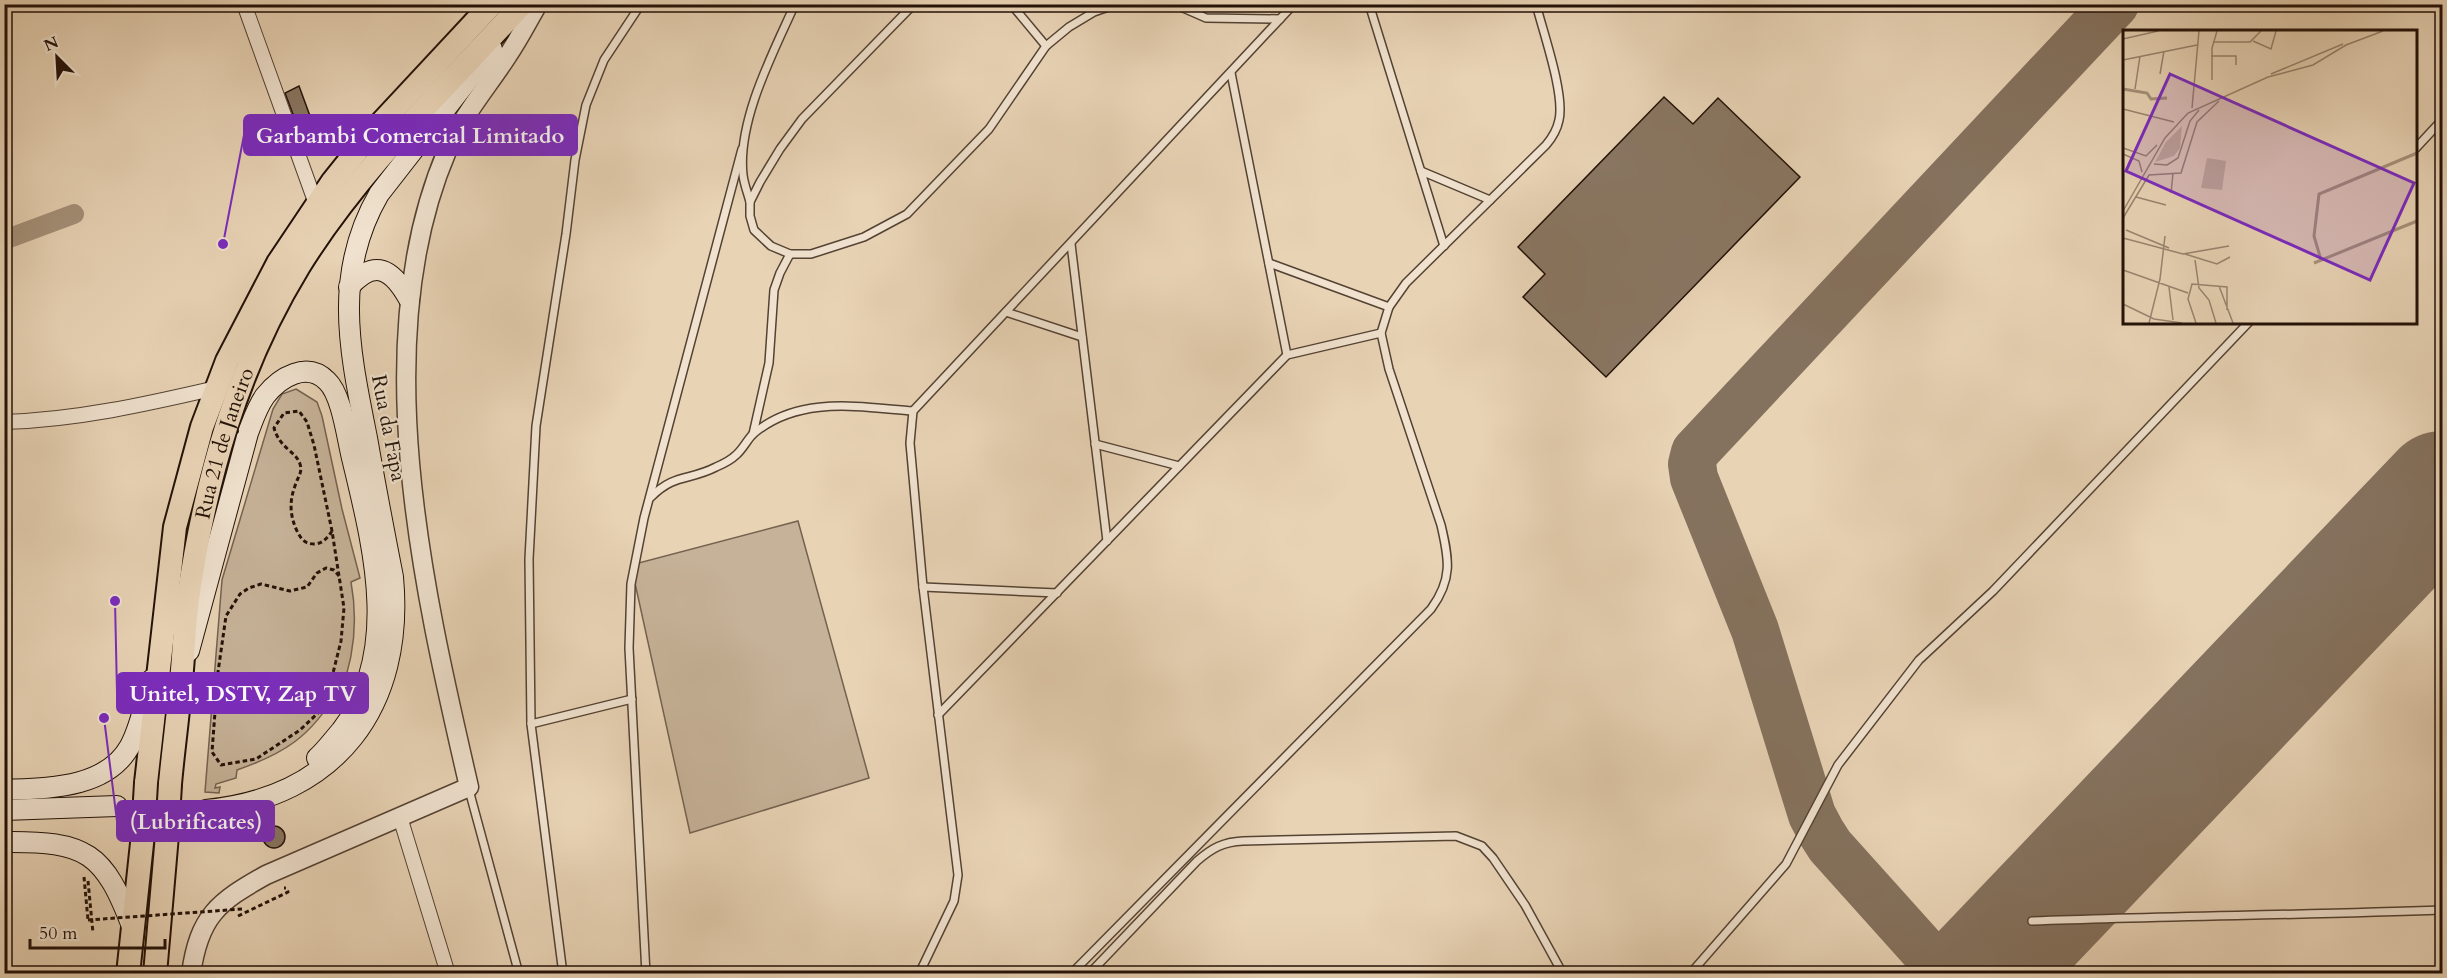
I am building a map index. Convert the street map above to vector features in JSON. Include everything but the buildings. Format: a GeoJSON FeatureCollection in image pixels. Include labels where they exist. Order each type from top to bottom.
{"type":"FeatureCollection","features":[{"type":"Feature","properties":{"kind":"main road"},"geometry":{"type":"LineString","coordinates":[[128,974],[146,783],[175,527],[201,427],[250,312],[316,204],[369,136],[492,4]]}},
{"type":"Feature","properties":{"kind":"main road","name":"Rua da Fapa"},"geometry":{"type":"LineString","coordinates":[[181,681],[248,433],[256,413],[266,395],[291,375],[311,371],[329,382],[335,392],[362,500],[374,559],[378,609],[378,634],[373,658],[367,681],[353,712],[321,754],[304,768],[273,783],[206,804],[236,807],[266,799],[293,787],[320,770],[344,748],[364,724],[378,697],[393,644],[396,608],[393,577],[350,352],[349,286],[359,236],[379,194],[524,4]]}},
{"type":"Feature","properties":{"kind":"main road","name":"Rua 21 de Janeiro"},"geometry":{"type":"LineString","coordinates":[[155,974],[170,784],[188,602],[210,482],[240,382],[261,335],[300,264],[339,209],[399,137],[524,4]]}},
{"type":"Feature","properties":{"kind":"main road"},"geometry":{"type":"LineString","coordinates":[[349,286],[360,274],[376,270],[387,272],[399,281],[409,299]]}},
{"type":"Feature","properties":{"kind":"main road"},"geometry":{"type":"LineString","coordinates":[[4,789],[67,785],[105,772],[118,762],[131,745],[162,645]]}},
{"type":"Feature","properties":{"kind":"main road"},"geometry":{"type":"LineString","coordinates":[[4,810],[116,811],[4,819]]}},
{"type":"Feature","properties":{"kind":"main road"},"geometry":{"type":"LineString","coordinates":[[4,842],[53,843],[90,855],[104,868],[112,880],[133,929]]}},
{"type":"Feature","properties":{"kind":"street"},"geometry":{"type":"LineString","coordinates":[[244,4],[316,204]]}},
{"type":"Feature","properties":{"kind":"street"},"geometry":{"type":"LineString","coordinates":[[191,974],[198,940],[208,919],[220,904],[237,891],[266,875],[469,787],[441,666],[415,508],[407,423],[409,299],[432,190],[448,148],[538,4]]}},
{"type":"Feature","properties":{"kind":"street"},"geometry":{"type":"LineString","coordinates":[[4,422],[45,420],[168,399],[216,388]]}},
{"type":"Feature","properties":{"kind":"street"},"geometry":{"type":"LineString","coordinates":[[400,817],[448,974]]}},
{"type":"Feature","properties":{"kind":"lane"},"geometry":{"type":"LineString","coordinates":[[563,974],[531,724],[529,559],[536,426],[566,234],[575,160],[586,105],[604,60],[641,4]]}},
{"type":"Feature","properties":{"kind":"lane"},"geometry":{"type":"LineString","coordinates":[[646,974],[629,648],[631,584],[644,519],[752,108],[795,4]]}},
{"type":"Feature","properties":{"kind":"lane"},"geometry":{"type":"LineString","coordinates":[[750,202],[780,149],[802,119],[914,4]]}},
{"type":"Feature","properties":{"kind":"lane"},"geometry":{"type":"LineString","coordinates":[[1011,4],[1046,46]]}},
{"type":"Feature","properties":{"kind":"lane"},"geometry":{"type":"LineString","coordinates":[[742,149],[743,176],[754,230],[771,246],[790,254],[811,254],[864,237],[907,214],[989,129],[1046,46],[1069,27],[1117,4]]}},
{"type":"Feature","properties":{"kind":"lane"},"geometry":{"type":"LineString","coordinates":[[1174,4],[1206,18],[1280,19]]}},
{"type":"Feature","properties":{"kind":"lane"},"geometry":{"type":"LineString","coordinates":[[919,974],[954,901],[958,875],[923,587],[910,443],[913,411],[1294,4]]}},
{"type":"Feature","properties":{"kind":"lane"},"geometry":{"type":"LineString","coordinates":[[1369,4],[1444,246]]}},
{"type":"Feature","properties":{"kind":"lane"},"geometry":{"type":"LineString","coordinates":[[1071,974],[1431,609],[1443,593],[1447,579],[1448,551],[1389,369],[1381,333],[1389,307],[1406,283],[1553,136],[1560,119],[1558,92],[1536,4]]}},
{"type":"Feature","properties":{"kind":"lane"},"geometry":{"type":"LineString","coordinates":[[1231,73],[1287,355]]}},
{"type":"Feature","properties":{"kind":"lane"},"geometry":{"type":"LineString","coordinates":[[2417,146],[2442,120]]}},
{"type":"Feature","properties":{"kind":"lane"},"geometry":{"type":"LineString","coordinates":[[1421,171],[1490,200]]}},
{"type":"Feature","properties":{"kind":"lane"},"geometry":{"type":"LineString","coordinates":[[1071,244],[1107,541]]}},
{"type":"Feature","properties":{"kind":"lane"},"geometry":{"type":"LineString","coordinates":[[753,434],[769,363],[774,290],[790,254]]}},
{"type":"Feature","properties":{"kind":"lane"},"geometry":{"type":"LineString","coordinates":[[1269,263],[1389,307]]}},
{"type":"Feature","properties":{"kind":"lane"},"geometry":{"type":"LineString","coordinates":[[1006,312],[1082,337]]}},
{"type":"Feature","properties":{"kind":"lane"},"geometry":{"type":"LineString","coordinates":[[1689,974],[1786,864],[1838,765],[1919,660],[1993,591],[2247,324]]}},
{"type":"Feature","properties":{"kind":"lane"},"geometry":{"type":"LineString","coordinates":[[938,715],[1287,355],[1381,333]]}},
{"type":"Feature","properties":{"kind":"lane"},"geometry":{"type":"LineString","coordinates":[[650,498],[662,486],[674,479],[691,477],[715,468],[735,456],[753,434],[783,415],[814,406],[913,411]]}},
{"type":"Feature","properties":{"kind":"lane"},"geometry":{"type":"LineString","coordinates":[[1095,444],[1179,466]]}},
{"type":"Feature","properties":{"kind":"lane"},"geometry":{"type":"LineString","coordinates":[[923,587],[1057,593]]}},
{"type":"Feature","properties":{"kind":"lane"},"geometry":{"type":"LineString","coordinates":[[531,724],[632,699]]}},
{"type":"Feature","properties":{"kind":"lane"},"geometry":{"type":"LineString","coordinates":[[469,787],[519,974]]}},
{"type":"Feature","properties":{"kind":"lane"},"geometry":{"type":"LineString","coordinates":[[1089,974],[1213,847],[1229,842],[1456,836],[1482,846],[1494,858],[1563,974]]}},
{"type":"Feature","properties":{"kind":"lane"},"geometry":{"type":"LineString","coordinates":[[2032,921],[2244,914],[2287,916],[2442,910]]}},
{"type":"Feature","properties":{"kind":"path"},"geometry":{"type":"LineString","coordinates":[[332,531],[318,544],[308,544],[302,539],[292,521],[291,501],[301,473],[300,462],[277,438],[274,428],[284,413],[299,411],[307,422],[314,445],[332,531],[340,577],[344,608],[341,641],[329,689],[318,713],[300,730],[256,759],[221,765],[212,752],[224,626],[232,604],[249,588],[261,584],[291,591],[307,587],[317,573],[326,568],[334,570],[340,577]]}},
{"type":"Feature","properties":{"kind":"path"},"geometry":{"type":"LineString","coordinates":[[93,933],[88,876],[84,876],[88,920],[242,909],[286,888],[288,892],[235,917]]}},
{"type":"Feature","properties":{"kind":"shaded area"},"geometry":{"type":"Polygon","coordinates":[[[296,389],[317,402],[322,416],[360,578],[351,582],[354,625],[349,667],[340,694],[336,693],[306,732],[282,750],[237,770],[236,778],[216,784],[215,788],[220,787],[219,793],[205,792],[222,580],[273,409],[282,394],[296,389]]]}},
{"type":"Feature","properties":{"kind":"shaded area"},"geometry":{"type":"Polygon","coordinates":[[[798,521],[869,778],[690,833],[631,565],[798,521]]]}},
{"type":"Feature","properties":{"kind":"waterway"},"geometry":{"type":"LineString","coordinates":[[4,240],[74,214]]}},
{"type":"Feature","properties":{"kind":"taxiway"},"geometry":{"type":"LineString","coordinates":[[1945,974],[1830,846],[1812,815],[1755,630],[1694,478],[1692,464],[1695,452],[2115,4]]}},
{"type":"Feature","properties":{"kind":"runway"},"geometry":{"type":"LineString","coordinates":[[1982,974],[2442,492]]}},
{"type":"Feature","properties":{"kind":"tunnel"},"geometry":{"type":"LineString","coordinates":[[116,815],[206,810]]}},
{"type":"Feature","properties":{"kind":"place","name":"Garbambi Comercial Limitado"},"geometry":{"type":"Point","coordinates":[223,244]}},
{"type":"Feature","properties":{"kind":"place","name":"Unitel, DSTV, Zap TV"},"geometry":{"type":"Point","coordinates":[115,601]}},
{"type":"Feature","properties":{"kind":"place","name":"(Lubrificates)"},"geometry":{"type":"Point","coordinates":[104,718]}}]}
